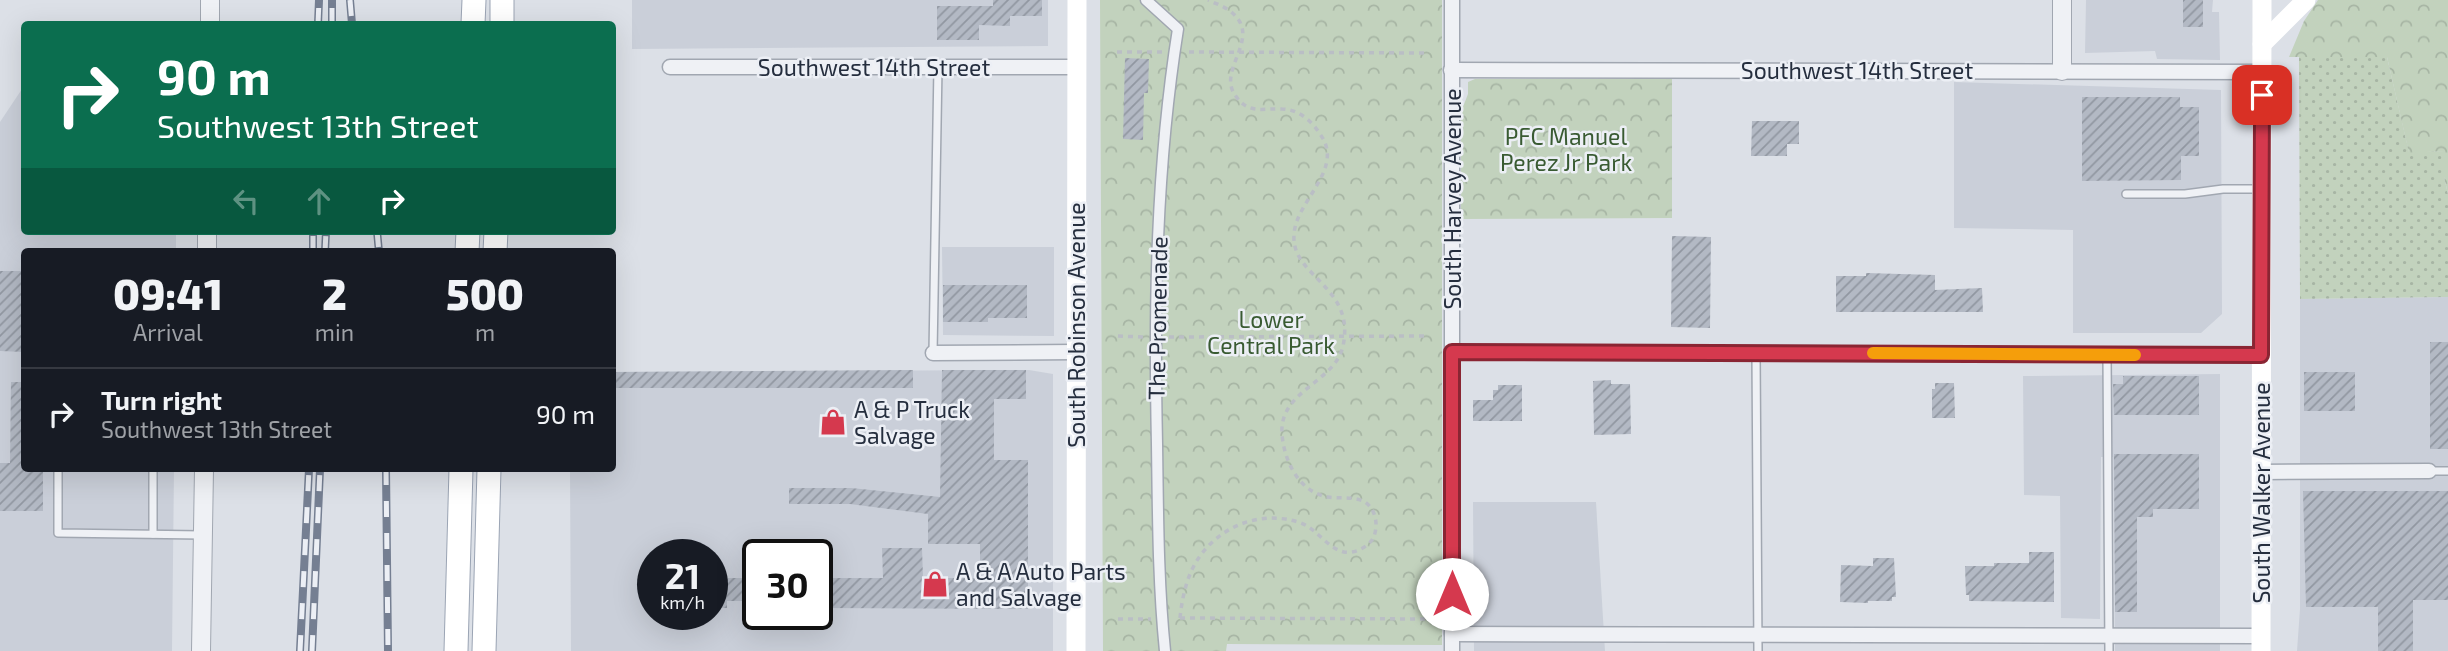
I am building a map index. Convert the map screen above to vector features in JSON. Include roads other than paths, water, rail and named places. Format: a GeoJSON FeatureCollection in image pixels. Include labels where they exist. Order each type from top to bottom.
{"type":"FeatureCollection","features":[{"type":"Feature","properties":{"kind":"main road"},"geometry":{"type":"LineString","coordinates":[[473,21],[474,0]]}},
{"type":"Feature","properties":{"kind":"main road"},"geometry":{"type":"LineString","coordinates":[[502,0],[502,21]]}},
{"type":"Feature","properties":{"kind":"main road","name":"South Robinson Avenue"},"geometry":{"type":"LineString","coordinates":[[1076,651],[1077,0]]}},
{"type":"Feature","properties":{"kind":"main road","name":"South Walker Avenue"},"geometry":{"type":"LineString","coordinates":[[2261,644],[2262,0]]}},
{"type":"Feature","properties":{"kind":"main road"},"geometry":{"type":"LineString","coordinates":[[2262,44],[2306,0]]}},
{"type":"Feature","properties":{"kind":"main road"},"geometry":{"type":"LineString","coordinates":[[456,651],[461,472]]}},
{"type":"Feature","properties":{"kind":"main road"},"geometry":{"type":"LineString","coordinates":[[484,651],[489,472]]}},
{"type":"Feature","properties":{"kind":"street"},"geometry":{"type":"LineString","coordinates":[[210,21],[211,0]]}},
{"type":"Feature","properties":{"kind":"street","name":"The Promenade"},"geometry":{"type":"LineString","coordinates":[[1146,0],[1178,29],[1166,112],[1154,337],[1161,620],[1165,651]]}},
{"type":"Feature","properties":{"kind":"street","name":"South Harvey Avenue"},"geometry":{"type":"LineString","coordinates":[[1452,0],[1452,651]]}},
{"type":"Feature","properties":{"kind":"street"},"geometry":{"type":"LineString","coordinates":[[2062,0],[2062,71]]}},
{"type":"Feature","properties":{"kind":"street","name":"Southwest 14th Street"},"geometry":{"type":"LineString","coordinates":[[670,67],[1077,67]]}},
{"type":"Feature","properties":{"kind":"street","name":"Southwest 14th Street"},"geometry":{"type":"LineString","coordinates":[[1451,69],[2262,72]]}},
{"type":"Feature","properties":{"kind":"street"},"geometry":{"type":"LineString","coordinates":[[933,353],[1076,352]]}},
{"type":"Feature","properties":{"kind":"street"},"geometry":{"type":"LineString","coordinates":[[1452,352],[2261,355]]}},
{"type":"Feature","properties":{"kind":"street"},"geometry":{"type":"LineString","coordinates":[[2261,472],[2428,471]]}},
{"type":"Feature","properties":{"kind":"street"},"geometry":{"type":"LineString","coordinates":[[201,651],[204,472]]}},
{"type":"Feature","properties":{"kind":"street"},"geometry":{"type":"LineString","coordinates":[[1452,635],[1759,635],[2261,644]]}},
{"type":"Feature","properties":{"kind":"lane"},"geometry":{"type":"LineString","coordinates":[[933,353],[937,67]]}},
{"type":"Feature","properties":{"kind":"lane"},"geometry":{"type":"LineString","coordinates":[[2126,194],[2185,194],[2262,188]]}},
{"type":"Feature","properties":{"kind":"lane"},"geometry":{"type":"LineString","coordinates":[[1756,353],[1759,651]]}},
{"type":"Feature","properties":{"kind":"lane"},"geometry":{"type":"LineString","coordinates":[[2107,355],[2109,643]]}},
{"type":"Feature","properties":{"kind":"lane"},"geometry":{"type":"LineString","coordinates":[[2428,471],[2448,471]]}},
{"type":"Feature","properties":{"kind":"lane"},"geometry":{"type":"LineString","coordinates":[[58,472],[58,533],[203,535]]}},
{"type":"Feature","properties":{"kind":"lane"},"geometry":{"type":"LineString","coordinates":[[153,472],[153,534]]}},
{"type":"Feature","properties":{"kind":"railway"},"geometry":{"type":"LineString","coordinates":[[318,21],[319,0]]}},
{"type":"Feature","properties":{"kind":"railway"},"geometry":{"type":"LineString","coordinates":[[332,0],[332,21]]}},
{"type":"Feature","properties":{"kind":"railway"},"geometry":{"type":"LineString","coordinates":[[350,0],[352,21]]}},
{"type":"Feature","properties":{"kind":"railway"},"geometry":{"type":"LineString","coordinates":[[313,235],[313,248]]}},
{"type":"Feature","properties":{"kind":"railway"},"geometry":{"type":"LineString","coordinates":[[325,248],[326,235]]}},
{"type":"Feature","properties":{"kind":"railway"},"geometry":{"type":"LineString","coordinates":[[377,235],[379,248]]}},
{"type":"Feature","properties":{"kind":"railway"},"geometry":{"type":"LineString","coordinates":[[300,651],[309,472]]}},
{"type":"Feature","properties":{"kind":"railway"},"geometry":{"type":"LineString","coordinates":[[312,651],[320,472]]}},
{"type":"Feature","properties":{"kind":"railway"},"geometry":{"type":"LineString","coordinates":[[386,472],[388,651]]}},
{"type":"Feature","properties":{"kind":"place","name":"A & P Truck Salvage"},"geometry":{"type":"Point","coordinates":[833,422]}},
{"type":"Feature","properties":{"kind":"place","name":"A & A Auto Parts and Salvage"},"geometry":{"type":"Point","coordinates":[935,584]}},
{"type":"Feature","properties":{"kind":"park label","name":"PFC Manuel Perez Jr Park"},"geometry":{"type":"Point","coordinates":[1566,149]}},
{"type":"Feature","properties":{"kind":"park label","name":"Lower Central Park"},"geometry":{"type":"Point","coordinates":[1271,332]}}]}
